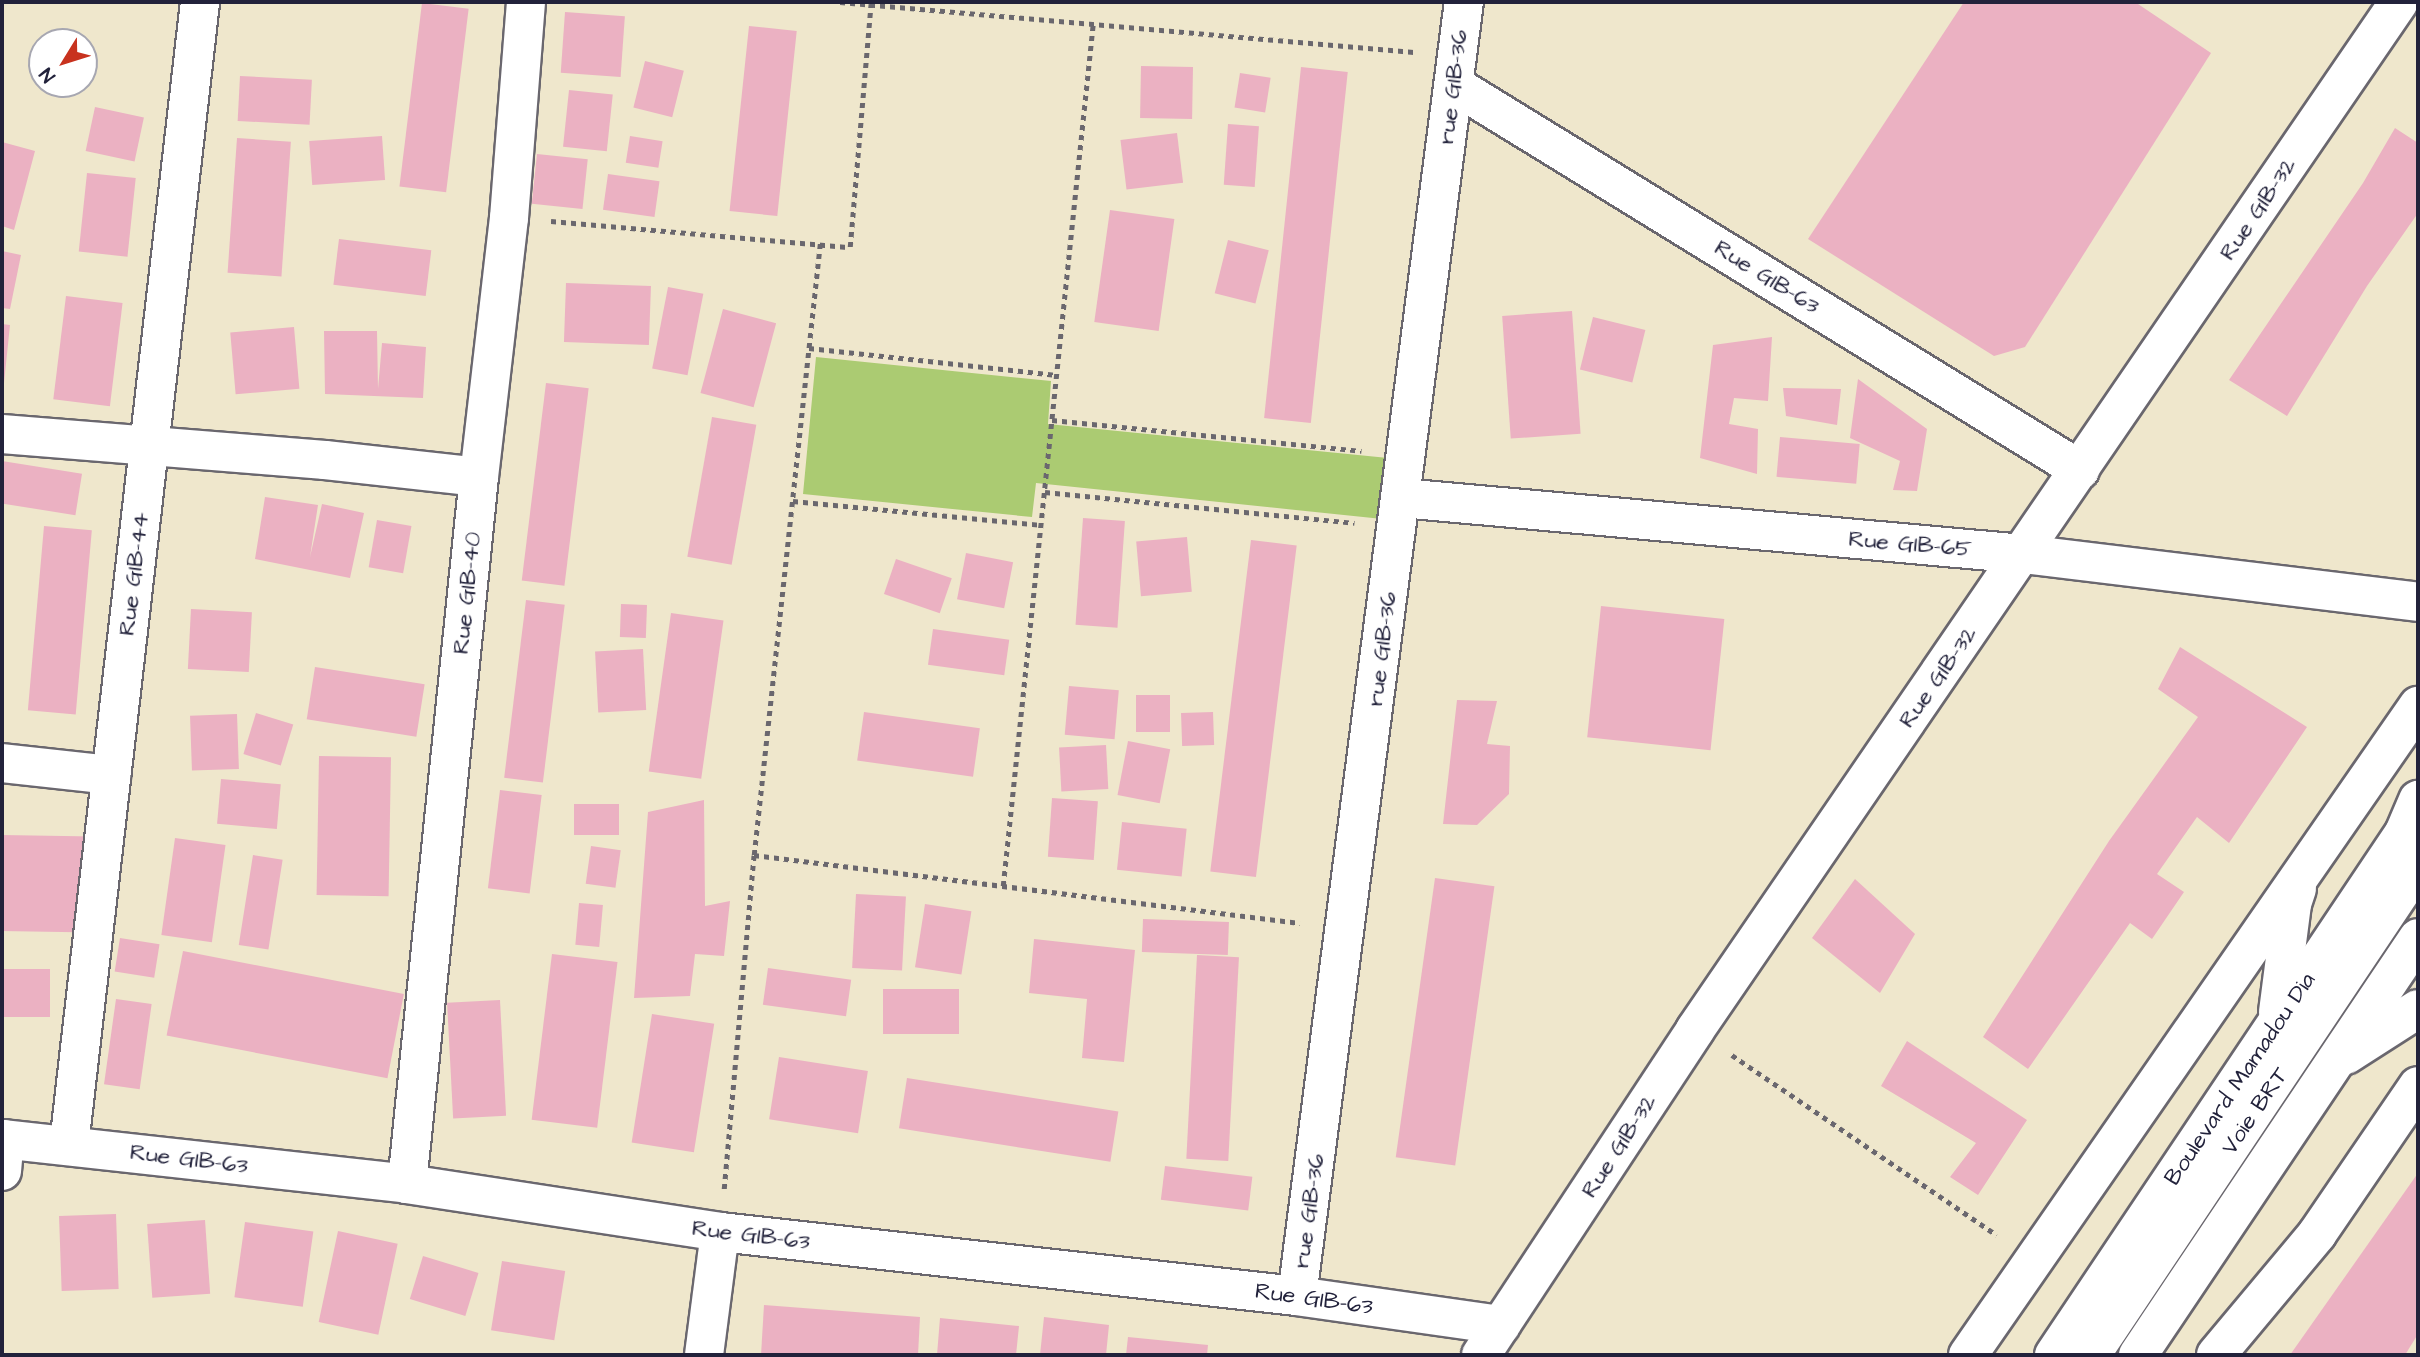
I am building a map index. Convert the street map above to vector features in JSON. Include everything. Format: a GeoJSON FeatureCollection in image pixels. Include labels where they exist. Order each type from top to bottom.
{"type":"FeatureCollection","features":[{"type":"Feature","properties":{"kind":"street","name":"Rue GIB-44"},"geometry":{"type":"LineString","coordinates":[[69,1146],[200,2]]}},
{"type":"Feature","properties":{"kind":"street","name":"Rue GIB-40"},"geometry":{"type":"LineString","coordinates":[[407,1184],[479,477],[509,218],[526,2]]}},
{"type":"Feature","properties":{"kind":"street","name":"rue GIB-36"},"geometry":{"type":"LineString","coordinates":[[1297,1296],[1464,2]]}},
{"type":"Feature","properties":{"kind":"street","name":"Rue GIB-32"},"geometry":{"type":"LineString","coordinates":[[1491,1340],[1695,1030],[2399,2]]}},
{"type":"Feature","properties":{"kind":"street","name":"Rue GIB-63"},"geometry":{"type":"LineString","coordinates":[[1455,70],[2080,470]]}},
{"type":"Feature","properties":{"kind":"street"},"geometry":{"type":"LineString","coordinates":[[2,434],[149,448],[325,460],[479,477]]}},
{"type":"Feature","properties":{"kind":"street","name":"Rue GIB-65"},"geometry":{"type":"LineString","coordinates":[[1400,513],[2023,554],[2418,602]]}},
{"type":"Feature","properties":{"kind":"street"},"geometry":{"type":"LineString","coordinates":[[1968,1355],[2032,1259],[2418,706]]}},
{"type":"Feature","properties":{"kind":"street"},"geometry":{"type":"LineString","coordinates":[[2,763],[111,775]]}},
{"type":"Feature","properties":{"kind":"street","name":"Boulevard Mamadou Dia"},"geometry":{"type":"LineString","coordinates":[[2054,1355],[2404,833],[2418,800]]}},
{"type":"Feature","properties":{"kind":"street","name":"Voie BRT"},"geometry":{"type":"LineString","coordinates":[[2091,1355],[2418,866]]}},
{"type":"Feature","properties":{"kind":"street"},"geometry":{"type":"LineString","coordinates":[[2276,1026],[2286,970],[2292,904],[2303,873]]}},
{"type":"Feature","properties":{"kind":"street"},"geometry":{"type":"LineString","coordinates":[[2138,1355],[2328,1068],[2418,938]]}},
{"type":"Feature","properties":{"kind":"street"},"geometry":{"type":"LineString","coordinates":[[2328,1068],[2363,1042],[2418,1009]]}},
{"type":"Feature","properties":{"kind":"street"},"geometry":{"type":"LineString","coordinates":[[2216,1355],[2317,1234],[2418,1086]]}},
{"type":"Feature","properties":{"kind":"street","name":"Rue GIB-63"},"geometry":{"type":"LineString","coordinates":[[3,1150],[69,1146],[407,1184],[720,1232],[1297,1296],[1491,1340]]}},
{"type":"Feature","properties":{"kind":"street"},"geometry":{"type":"LineString","coordinates":[[700,1351],[720,1232]]}},
{"type":"Feature","properties":{"kind":"path"},"geometry":{"type":"LineString","coordinates":[[840,2],[1093,24],[1455,70]]}},
{"type":"Feature","properties":{"kind":"path"},"geometry":{"type":"LineString","coordinates":[[509,218],[850,247],[871,4]]}},
{"type":"Feature","properties":{"kind":"path"},"geometry":{"type":"LineString","coordinates":[[1003,887],[1093,24]]}},
{"type":"Feature","properties":{"kind":"path"},"geometry":{"type":"LineString","coordinates":[[720,1232],[754,855],[820,244]]}},
{"type":"Feature","properties":{"kind":"path"},"geometry":{"type":"LineString","coordinates":[[809,348],[1057,375]]}},
{"type":"Feature","properties":{"kind":"path"},"geometry":{"type":"LineString","coordinates":[[1052,420],[1407,455]]}},
{"type":"Feature","properties":{"kind":"path"},"geometry":{"type":"LineString","coordinates":[[1045,492],[1400,513]]}},
{"type":"Feature","properties":{"kind":"path"},"geometry":{"type":"LineString","coordinates":[[793,501],[1041,525]]}},
{"type":"Feature","properties":{"kind":"path"},"geometry":{"type":"LineString","coordinates":[[754,855],[1346,929]]}},
{"type":"Feature","properties":{"kind":"path"},"geometry":{"type":"LineString","coordinates":[[1695,1030],[2032,1259]]}},
{"type":"Feature","properties":{"kind":"green space"},"geometry":{"type":"Polygon","coordinates":[[[816,357],[1051,381],[1048,424],[1398,459],[1392,520],[1036,483],[1032,517],[803,494],[816,357]]]}},
{"type":"Feature","properties":{"kind":"building"},"geometry":{"type":"Polygon","coordinates":[[[1964,2],[2135,2],[2211,53],[2025,347],[1994,356],[1808,239],[1964,2]]]}},
{"type":"Feature","properties":{"kind":"building"},"geometry":{"type":"Polygon","coordinates":[[[422,3],[469,9],[446,192],[399,187],[422,3]]]}},
{"type":"Feature","properties":{"kind":"building"},"geometry":{"type":"Polygon","coordinates":[[[565,12],[625,16],[621,77],[561,73],[565,12]]]}},
{"type":"Feature","properties":{"kind":"building"},"geometry":{"type":"Polygon","coordinates":[[[749,26],[797,31],[777,216],[730,211],[749,26]]]}},
{"type":"Feature","properties":{"kind":"building"},"geometry":{"type":"Polygon","coordinates":[[[645,61],[684,71],[672,117],[633,108],[645,61]]]}},
{"type":"Feature","properties":{"kind":"building"},"geometry":{"type":"Polygon","coordinates":[[[1141,66],[1193,67],[1192,119],[1140,118],[1141,66]]]}},
{"type":"Feature","properties":{"kind":"building"},"geometry":{"type":"Polygon","coordinates":[[[1301,67],[1348,72],[1311,423],[1264,418],[1301,67]]]}},
{"type":"Feature","properties":{"kind":"building"},"geometry":{"type":"Polygon","coordinates":[[[1240,73],[1271,78],[1265,112],[1235,108],[1240,73]]]}},
{"type":"Feature","properties":{"kind":"building"},"geometry":{"type":"Polygon","coordinates":[[[240,76],[312,80],[310,125],[238,121],[240,76]]]}},
{"type":"Feature","properties":{"kind":"building"},"geometry":{"type":"Polygon","coordinates":[[[569,90],[613,95],[607,151],[563,147],[569,90]]]}},
{"type":"Feature","properties":{"kind":"building"},"geometry":{"type":"Polygon","coordinates":[[[95,107],[144,117],[135,161],[86,151],[95,107]]]}},
{"type":"Feature","properties":{"kind":"building"},"geometry":{"type":"Polygon","coordinates":[[[1228,124],[1259,126],[1255,187],[1224,185],[1228,124]]]}},
{"type":"Feature","properties":{"kind":"building"},"geometry":{"type":"Polygon","coordinates":[[[2395,128],[2418,143],[2418,213],[2367,286],[2287,416],[2229,380],[2363,183],[2395,128]]]}},
{"type":"Feature","properties":{"kind":"building"},"geometry":{"type":"Polygon","coordinates":[[[1177,133],[1183,183],[1127,190],[1120,140],[1177,133]]]}},
{"type":"Feature","properties":{"kind":"building"},"geometry":{"type":"Polygon","coordinates":[[[382,136],[385,180],[312,185],[309,141],[382,136]]]}},
{"type":"Feature","properties":{"kind":"building"},"geometry":{"type":"Polygon","coordinates":[[[630,136],[663,141],[658,168],[626,163],[630,136]]]}},
{"type":"Feature","properties":{"kind":"building"},"geometry":{"type":"Polygon","coordinates":[[[237,138],[291,142],[281,276],[228,273],[237,138]]]}},
{"type":"Feature","properties":{"kind":"building"},"geometry":{"type":"Polygon","coordinates":[[[2,142],[35,151],[14,230],[2,226],[2,142]]]}},
{"type":"Feature","properties":{"kind":"building"},"geometry":{"type":"Polygon","coordinates":[[[537,154],[588,159],[582,209],[532,204],[537,154]]]}},
{"type":"Feature","properties":{"kind":"building"},"geometry":{"type":"Polygon","coordinates":[[[87,173],[136,178],[127,257],[79,252],[87,173]]]}},
{"type":"Feature","properties":{"kind":"building"},"geometry":{"type":"Polygon","coordinates":[[[608,174],[659,181],[654,217],[603,210],[608,174]]]}},
{"type":"Feature","properties":{"kind":"building"},"geometry":{"type":"Polygon","coordinates":[[[1110,210],[1174,219],[1159,331],[1094,322],[1110,210]]]}},
{"type":"Feature","properties":{"kind":"building"},"geometry":{"type":"Polygon","coordinates":[[[339,239],[431,250],[426,296],[333,285],[339,239]]]}},
{"type":"Feature","properties":{"kind":"building"},"geometry":{"type":"Polygon","coordinates":[[[1228,240],[1269,250],[1255,304],[1215,293],[1228,240]]]}},
{"type":"Feature","properties":{"kind":"building"},"geometry":{"type":"Polygon","coordinates":[[[2,251],[21,255],[10,309],[2,308],[2,251]]]}},
{"type":"Feature","properties":{"kind":"building"},"geometry":{"type":"Polygon","coordinates":[[[566,283],[651,286],[649,345],[564,342],[566,283]]]}},
{"type":"Feature","properties":{"kind":"building"},"geometry":{"type":"Polygon","coordinates":[[[668,287],[703,294],[688,375],[652,368],[668,287]]]}},
{"type":"Feature","properties":{"kind":"building"},"geometry":{"type":"Polygon","coordinates":[[[66,296],[123,303],[110,406],[53,399],[66,296]]]}},
{"type":"Feature","properties":{"kind":"building"},"geometry":{"type":"Polygon","coordinates":[[[723,309],[776,323],[754,407],[700,393],[723,309]]]}},
{"type":"Feature","properties":{"kind":"building"},"geometry":{"type":"Polygon","coordinates":[[[1572,311],[1581,434],[1511,439],[1502,316],[1572,311]]]}},
{"type":"Feature","properties":{"kind":"building"},"geometry":{"type":"Polygon","coordinates":[[[1593,317],[1645,330],[1632,382],[1580,369],[1593,317]]]}},
{"type":"Feature","properties":{"kind":"building"},"geometry":{"type":"Polygon","coordinates":[[[2,324],[10,325],[4,383],[2,383],[2,324]]]}},
{"type":"Feature","properties":{"kind":"building"},"geometry":{"type":"Polygon","coordinates":[[[294,327],[299,389],[236,394],[230,333],[294,327]]]}},
{"type":"Feature","properties":{"kind":"building"},"geometry":{"type":"Polygon","coordinates":[[[324,331],[377,331],[378,389],[382,343],[426,347],[423,398],[325,394],[324,331]]]}},
{"type":"Feature","properties":{"kind":"building"},"geometry":{"type":"Polygon","coordinates":[[[1772,337],[1768,401],[1734,398],[1729,424],[1758,429],[1757,474],[1700,458],[1713,345],[1772,337]]]}},
{"type":"Feature","properties":{"kind":"building"},"geometry":{"type":"Polygon","coordinates":[[[1858,379],[1927,429],[1917,491],[1893,490],[1900,461],[1850,438],[1858,379]]]}},
{"type":"Feature","properties":{"kind":"building"},"geometry":{"type":"Polygon","coordinates":[[[546,383],[589,388],[564,586],[522,581],[546,383]]]}},
{"type":"Feature","properties":{"kind":"building"},"geometry":{"type":"Polygon","coordinates":[[[1783,388],[1841,389],[1837,425],[1786,416],[1783,388]]]}},
{"type":"Feature","properties":{"kind":"building"},"geometry":{"type":"Polygon","coordinates":[[[712,417],[756,425],[732,565],[687,557],[712,417]]]}},
{"type":"Feature","properties":{"kind":"building"},"geometry":{"type":"Polygon","coordinates":[[[1780,437],[1860,444],[1856,484],[1777,477],[1780,437]]]}},
{"type":"Feature","properties":{"kind":"building"},"geometry":{"type":"Polygon","coordinates":[[[2,461],[82,474],[75,515],[2,504],[2,461]]]}},
{"type":"Feature","properties":{"kind":"building"},"geometry":{"type":"Polygon","coordinates":[[[265,497],[318,505],[310,557],[322,504],[364,513],[350,578],[255,559],[265,497]]]}},
{"type":"Feature","properties":{"kind":"building"},"geometry":{"type":"Polygon","coordinates":[[[1083,518],[1125,521],[1117,628],[1076,625],[1083,518]]]}},
{"type":"Feature","properties":{"kind":"building"},"geometry":{"type":"Polygon","coordinates":[[[377,520],[411,526],[403,573],[369,567],[377,520]]]}},
{"type":"Feature","properties":{"kind":"building"},"geometry":{"type":"Polygon","coordinates":[[[44,526],[92,530],[76,714],[28,710],[44,526]]]}},
{"type":"Feature","properties":{"kind":"building"},"geometry":{"type":"Polygon","coordinates":[[[1187,537],[1192,592],[1141,596],[1136,541],[1187,537]]]}},
{"type":"Feature","properties":{"kind":"building"},"geometry":{"type":"Polygon","coordinates":[[[1251,540],[1297,546],[1256,877],[1210,872],[1251,540]]]}},
{"type":"Feature","properties":{"kind":"building"},"geometry":{"type":"Polygon","coordinates":[[[966,553],[1013,562],[1004,608],[957,599],[966,553]]]}},
{"type":"Feature","properties":{"kind":"building"},"geometry":{"type":"Polygon","coordinates":[[[896,559],[952,578],[940,613],[884,594],[896,559]]]}},
{"type":"Feature","properties":{"kind":"building"},"geometry":{"type":"Polygon","coordinates":[[[526,600],[565,605],[543,782],[504,778],[526,600]]]}},
{"type":"Feature","properties":{"kind":"building"},"geometry":{"type":"Polygon","coordinates":[[[621,604],[647,605],[646,638],[620,637],[621,604]]]}},
{"type":"Feature","properties":{"kind":"building"},"geometry":{"type":"Polygon","coordinates":[[[1601,606],[1724,619],[1711,750],[1587,737],[1601,606]]]}},
{"type":"Feature","properties":{"kind":"building"},"geometry":{"type":"Polygon","coordinates":[[[191,609],[252,612],[249,672],[188,669],[191,609]]]}},
{"type":"Feature","properties":{"kind":"building"},"geometry":{"type":"Polygon","coordinates":[[[671,613],[723,620],[701,779],[649,771],[671,613]]]}},
{"type":"Feature","properties":{"kind":"building"},"geometry":{"type":"Polygon","coordinates":[[[933,629],[1009,640],[1004,675],[928,665],[933,629]]]}},
{"type":"Feature","properties":{"kind":"building"},"geometry":{"type":"Polygon","coordinates":[[[2180,647],[2307,727],[2229,843],[2197,817],[2157,874],[2184,892],[2152,939],[2130,923],[2028,1069],[1983,1037],[2109,841],[2198,717],[2158,689],[2180,647]]]}},
{"type":"Feature","properties":{"kind":"building"},"geometry":{"type":"Polygon","coordinates":[[[643,649],[646,710],[598,712],[595,652],[643,649]]]}},
{"type":"Feature","properties":{"kind":"building"},"geometry":{"type":"Polygon","coordinates":[[[315,667],[425,684],[416,737],[307,719],[315,667]]]}},
{"type":"Feature","properties":{"kind":"building"},"geometry":{"type":"Polygon","coordinates":[[[1069,686],[1119,690],[1115,739],[1065,735],[1069,686]]]}},
{"type":"Feature","properties":{"kind":"building"},"geometry":{"type":"Polygon","coordinates":[[[1136,695],[1170,695],[1170,732],[1136,732],[1136,695]]]}},
{"type":"Feature","properties":{"kind":"building"},"geometry":{"type":"Polygon","coordinates":[[[1457,700],[1497,701],[1487,744],[1510,746],[1509,794],[1477,825],[1443,824],[1457,700]]]}},
{"type":"Feature","properties":{"kind":"building"},"geometry":{"type":"Polygon","coordinates":[[[864,712],[980,728],[973,777],[857,761],[864,712]]]}},
{"type":"Feature","properties":{"kind":"building"},"geometry":{"type":"Polygon","coordinates":[[[1213,712],[1214,745],[1182,746],[1181,713],[1213,712]]]}},
{"type":"Feature","properties":{"kind":"building"},"geometry":{"type":"Polygon","coordinates":[[[256,713],[293,724],[281,766],[243,754],[256,713]]]}},
{"type":"Feature","properties":{"kind":"building"},"geometry":{"type":"Polygon","coordinates":[[[237,714],[239,769],[192,771],[190,716],[237,714]]]}},
{"type":"Feature","properties":{"kind":"building"},"geometry":{"type":"Polygon","coordinates":[[[1128,741],[1170,749],[1160,803],[1118,795],[1128,741]]]}},
{"type":"Feature","properties":{"kind":"building"},"geometry":{"type":"Polygon","coordinates":[[[1106,745],[1108,789],[1061,791],[1059,747],[1106,745]]]}},
{"type":"Feature","properties":{"kind":"building"},"geometry":{"type":"Polygon","coordinates":[[[319,756],[391,757],[389,896],[317,895],[319,756]]]}},
{"type":"Feature","properties":{"kind":"building"},"geometry":{"type":"Polygon","coordinates":[[[221,779],[281,784],[277,829],[217,824],[221,779]]]}},
{"type":"Feature","properties":{"kind":"building"},"geometry":{"type":"Polygon","coordinates":[[[500,790],[542,795],[530,893],[488,888],[500,790]]]}},
{"type":"Feature","properties":{"kind":"building"},"geometry":{"type":"Polygon","coordinates":[[[1052,798],[1098,801],[1094,860],[1048,857],[1052,798]]]}},
{"type":"Feature","properties":{"kind":"building"},"geometry":{"type":"Polygon","coordinates":[[[704,800],[705,906],[730,901],[724,956],[695,954],[690,996],[634,998],[648,812],[704,800]]]}},
{"type":"Feature","properties":{"kind":"building"},"geometry":{"type":"Polygon","coordinates":[[[574,804],[619,804],[619,835],[574,835],[574,804]]]}},
{"type":"Feature","properties":{"kind":"building"},"geometry":{"type":"Polygon","coordinates":[[[1122,822],[1187,829],[1182,877],[1117,870],[1122,822]]]}},
{"type":"Feature","properties":{"kind":"building"},"geometry":{"type":"Polygon","coordinates":[[[2,835],[94,837],[92,933],[2,931],[2,835]]]}},
{"type":"Feature","properties":{"kind":"building"},"geometry":{"type":"Polygon","coordinates":[[[175,838],[226,845],[212,942],[161,935],[175,838]]]}},
{"type":"Feature","properties":{"kind":"building"},"geometry":{"type":"Polygon","coordinates":[[[591,846],[621,850],[615,888],[586,884],[591,846]]]}},
{"type":"Feature","properties":{"kind":"building"},"geometry":{"type":"Polygon","coordinates":[[[253,855],[283,860],[268,950],[239,945],[253,855]]]}},
{"type":"Feature","properties":{"kind":"building"},"geometry":{"type":"Polygon","coordinates":[[[1435,878],[1494,886],[1455,1166],[1396,1157],[1435,878]]]}},
{"type":"Feature","properties":{"kind":"building"},"geometry":{"type":"Polygon","coordinates":[[[1855,879],[1915,934],[1880,993],[1812,938],[1855,879]]]}},
{"type":"Feature","properties":{"kind":"building"},"geometry":{"type":"Polygon","coordinates":[[[856,894],[906,897],[902,971],[852,968],[856,894]]]}},
{"type":"Feature","properties":{"kind":"building"},"geometry":{"type":"Polygon","coordinates":[[[579,903],[603,905],[599,947],[575,945],[579,903]]]}},
{"type":"Feature","properties":{"kind":"building"},"geometry":{"type":"Polygon","coordinates":[[[925,904],[971,911],[961,975],[915,967],[925,904]]]}},
{"type":"Feature","properties":{"kind":"building"},"geometry":{"type":"Polygon","coordinates":[[[1143,919],[1229,922],[1228,955],[1142,952],[1143,919]]]}},
{"type":"Feature","properties":{"kind":"building"},"geometry":{"type":"Polygon","coordinates":[[[120,938],[160,944],[154,978],[115,972],[120,938]]]}},
{"type":"Feature","properties":{"kind":"building"},"geometry":{"type":"Polygon","coordinates":[[[1034,939],[1135,950],[1124,1062],[1082,1058],[1087,999],[1029,993],[1034,939]]]}},
{"type":"Feature","properties":{"kind":"building"},"geometry":{"type":"Polygon","coordinates":[[[183,951],[404,994],[387,1078],[167,1035],[183,951]]]}},
{"type":"Feature","properties":{"kind":"building"},"geometry":{"type":"Polygon","coordinates":[[[552,954],[618,962],[597,1128],[532,1120],[552,954]]]}},
{"type":"Feature","properties":{"kind":"building"},"geometry":{"type":"Polygon","coordinates":[[[1197,955],[1239,957],[1228,1161],[1186,1159],[1197,955]]]}},
{"type":"Feature","properties":{"kind":"building"},"geometry":{"type":"Polygon","coordinates":[[[768,968],[851,980],[846,1016],[763,1005],[768,968]]]}},
{"type":"Feature","properties":{"kind":"building"},"geometry":{"type":"Polygon","coordinates":[[[2,969],[50,969],[50,1017],[2,1017],[2,969]]]}},
{"type":"Feature","properties":{"kind":"building"},"geometry":{"type":"Polygon","coordinates":[[[883,989],[959,989],[959,1034],[883,1034],[883,989]]]}},
{"type":"Feature","properties":{"kind":"building"},"geometry":{"type":"Polygon","coordinates":[[[116,999],[152,1004],[140,1089],[104,1084],[116,999]]]}},
{"type":"Feature","properties":{"kind":"building"},"geometry":{"type":"Polygon","coordinates":[[[500,1000],[506,1116],[453,1119],[447,1003],[500,1000]]]}},
{"type":"Feature","properties":{"kind":"building"},"geometry":{"type":"Polygon","coordinates":[[[652,1014],[714,1024],[694,1152],[632,1142],[652,1014]]]}},
{"type":"Feature","properties":{"kind":"building"},"geometry":{"type":"Polygon","coordinates":[[[1907,1041],[2027,1120],[1978,1195],[1950,1177],[1976,1143],[1881,1086],[1907,1041]]]}},
{"type":"Feature","properties":{"kind":"building"},"geometry":{"type":"Polygon","coordinates":[[[779,1057],[868,1071],[858,1133],[769,1119],[779,1057]]]}},
{"type":"Feature","properties":{"kind":"building"},"geometry":{"type":"Polygon","coordinates":[[[907,1078],[1118,1111],[1110,1162],[899,1128],[907,1078]]]}},
{"type":"Feature","properties":{"kind":"building"},"geometry":{"type":"Polygon","coordinates":[[[1165,1166],[1252,1177],[1248,1210],[1161,1200],[1165,1166]]]}},
{"type":"Feature","properties":{"kind":"building"},"geometry":{"type":"Polygon","coordinates":[[[2418,1173],[2418,1334],[2405,1355],[2290,1355],[2418,1173]]]}},
{"type":"Feature","properties":{"kind":"building"},"geometry":{"type":"Polygon","coordinates":[[[116,1214],[119,1289],[62,1291],[59,1216],[116,1214]]]}},
{"type":"Feature","properties":{"kind":"building"},"geometry":{"type":"Polygon","coordinates":[[[205,1220],[210,1294],[152,1298],[147,1224],[205,1220]]]}},
{"type":"Feature","properties":{"kind":"building"},"geometry":{"type":"Polygon","coordinates":[[[245,1222],[313,1232],[303,1307],[234,1297],[245,1222]]]}},
{"type":"Feature","properties":{"kind":"building"},"geometry":{"type":"Polygon","coordinates":[[[338,1231],[398,1244],[378,1335],[319,1322],[338,1231]]]}},
{"type":"Feature","properties":{"kind":"building"},"geometry":{"type":"Polygon","coordinates":[[[423,1256],[478,1273],[465,1316],[410,1299],[423,1256]]]}},
{"type":"Feature","properties":{"kind":"building"},"geometry":{"type":"Polygon","coordinates":[[[502,1261],[565,1271],[554,1340],[491,1330],[502,1261]]]}},
{"type":"Feature","properties":{"kind":"building"},"geometry":{"type":"Polygon","coordinates":[[[764,1305],[920,1317],[918,1355],[761,1355],[764,1305]]]}},
{"type":"Feature","properties":{"kind":"building"},"geometry":{"type":"Polygon","coordinates":[[[1044,1317],[1109,1325],[1106,1355],[1040,1355],[1044,1317]]]}},
{"type":"Feature","properties":{"kind":"building"},"geometry":{"type":"Polygon","coordinates":[[[940,1318],[1019,1326],[1016,1355],[937,1355],[940,1318]]]}},
{"type":"Feature","properties":{"kind":"building"},"geometry":{"type":"Polygon","coordinates":[[[1128,1337],[1208,1345],[1207,1355],[1126,1355],[1128,1337]]]}}]}
